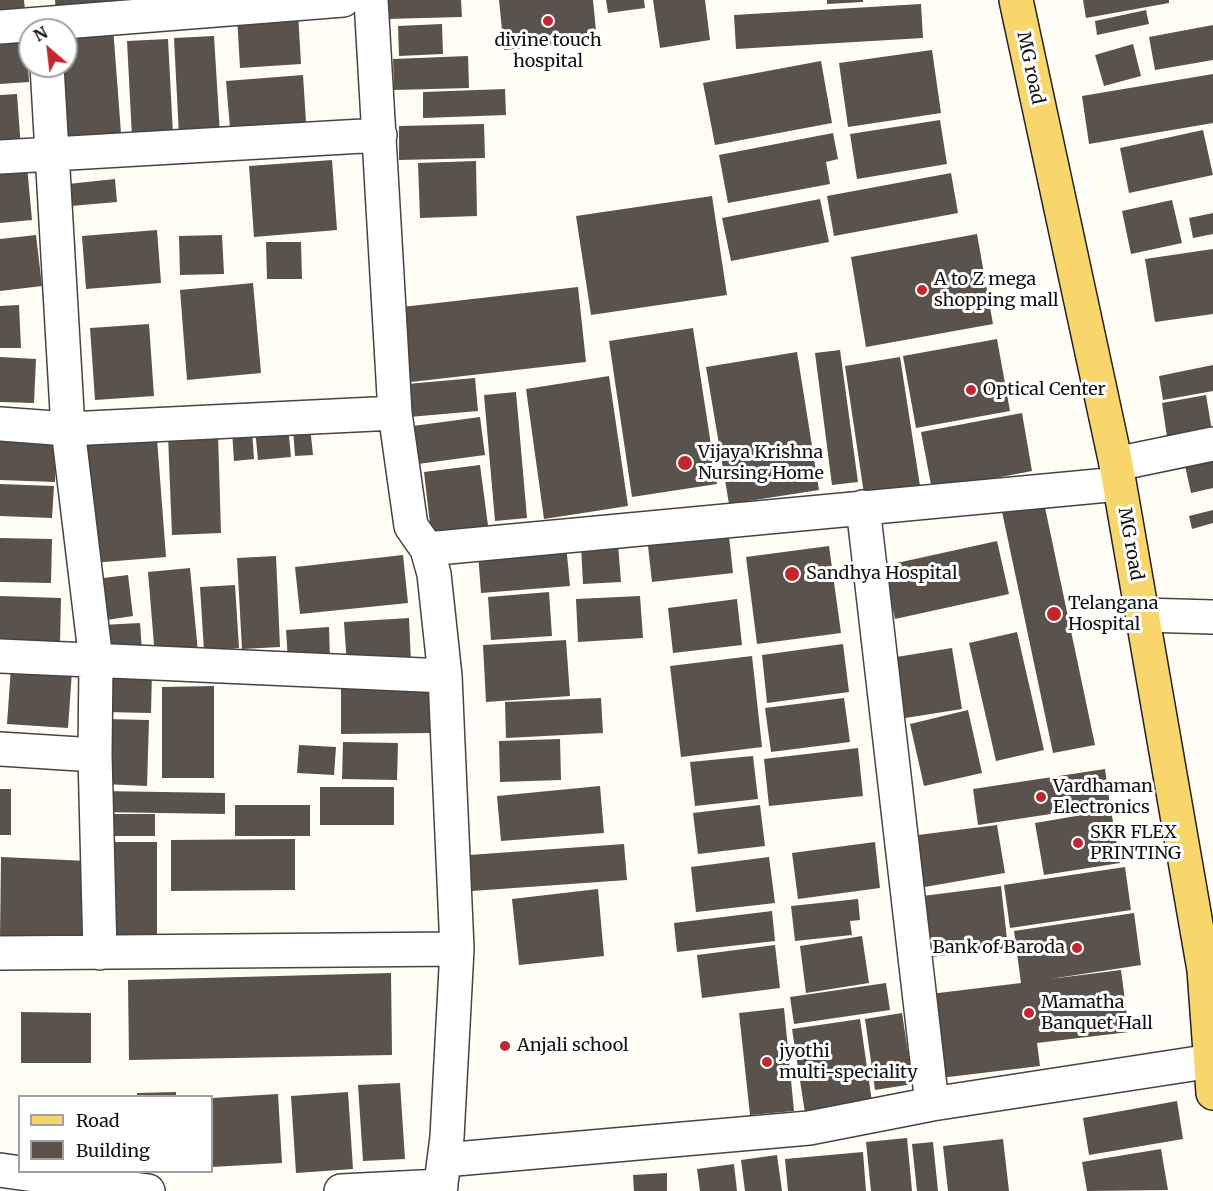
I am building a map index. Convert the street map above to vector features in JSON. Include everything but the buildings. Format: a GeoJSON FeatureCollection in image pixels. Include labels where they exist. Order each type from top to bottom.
{"type":"FeatureCollection","features":[{"type":"Feature","properties":{"kind":"main road","name":"MG road"},"geometry":{"type":"LineString","coordinates":[[1016,0],[1117,474],[1209,969],[1213,1093]]}},
{"type":"Feature","properties":{"kind":"street"},"geometry":{"type":"LineString","coordinates":[[44,18],[343,0]]}},
{"type":"Feature","properties":{"kind":"street"},"geometry":{"type":"LineString","coordinates":[[371,0],[395,413],[411,526],[427,549],[434,574],[446,676],[457,949],[442,1179]]}},
{"type":"Feature","properties":{"kind":"street"},"geometry":{"type":"LineString","coordinates":[[0,27],[18,23]]}},
{"type":"Feature","properties":{"kind":"street"},"geometry":{"type":"LineString","coordinates":[[48,78],[68,429],[96,661],[95,755],[100,953]]}},
{"type":"Feature","properties":{"kind":"street"},"geometry":{"type":"LineString","coordinates":[[0,157],[380,135]]}},
{"type":"Feature","properties":{"kind":"street"},"geometry":{"type":"LineString","coordinates":[[0,424],[68,429],[395,413]]}},
{"type":"Feature","properties":{"kind":"street"},"geometry":{"type":"LineString","coordinates":[[427,549],[863,507],[1117,474],[1213,444]]}},
{"type":"Feature","properties":{"kind":"street"},"geometry":{"type":"LineString","coordinates":[[863,507],[932,1104]]}},
{"type":"Feature","properties":{"kind":"street"},"geometry":{"type":"LineString","coordinates":[[1143,615],[1213,617]]}},
{"type":"Feature","properties":{"kind":"street"},"geometry":{"type":"LineString","coordinates":[[0,656],[446,676]]}},
{"type":"Feature","properties":{"kind":"street"},"geometry":{"type":"LineString","coordinates":[[0,749],[95,755]]}},
{"type":"Feature","properties":{"kind":"street"},"geometry":{"type":"LineString","coordinates":[[0,953],[457,949]]}},
{"type":"Feature","properties":{"kind":"street"},"geometry":{"type":"LineString","coordinates":[[341,1191],[809,1128],[932,1104],[1211,1061]]}},
{"type":"Feature","properties":{"kind":"street"},"geometry":{"type":"LineString","coordinates":[[0,1170],[18,1173]]}},
{"type":"Feature","properties":{"kind":"street"},"geometry":{"type":"LineString","coordinates":[[21,1173],[148,1191]]}},
{"type":"Feature","properties":{"kind":"place","name":"divine touch hospital"},"geometry":{"type":"Point","coordinates":[548,21]}},
{"type":"Feature","properties":{"kind":"place","name":"A to Z mega shopping mall"},"geometry":{"type":"Point","coordinates":[922,290]}},
{"type":"Feature","properties":{"kind":"place","name":"Optical Center"},"geometry":{"type":"Point","coordinates":[971,390]}},
{"type":"Feature","properties":{"kind":"place","name":"Vijaya Krishna Nursing Home"},"geometry":{"type":"Point","coordinates":[685,463]}},
{"type":"Feature","properties":{"kind":"place","name":"Sandhya Hospital"},"geometry":{"type":"Point","coordinates":[792,574]}},
{"type":"Feature","properties":{"kind":"place","name":"Telangana Hospital"},"geometry":{"type":"Point","coordinates":[1054,614]}},
{"type":"Feature","properties":{"kind":"place","name":"Vardhaman Electronics"},"geometry":{"type":"Point","coordinates":[1041,797]}},
{"type":"Feature","properties":{"kind":"place","name":"SKR FLEX PRINTING"},"geometry":{"type":"Point","coordinates":[1078,843]}},
{"type":"Feature","properties":{"kind":"place","name":"Bank of Baroda"},"geometry":{"type":"Point","coordinates":[1077,948]}},
{"type":"Feature","properties":{"kind":"place","name":"Mamatha Banquet Hall"},"geometry":{"type":"Point","coordinates":[1029,1013]}},
{"type":"Feature","properties":{"kind":"place","name":"Anjali school"},"geometry":{"type":"Point","coordinates":[505,1046]}},
{"type":"Feature","properties":{"kind":"place","name":"jyothi multi-speciality"},"geometry":{"type":"Point","coordinates":[767,1062]}}]}
